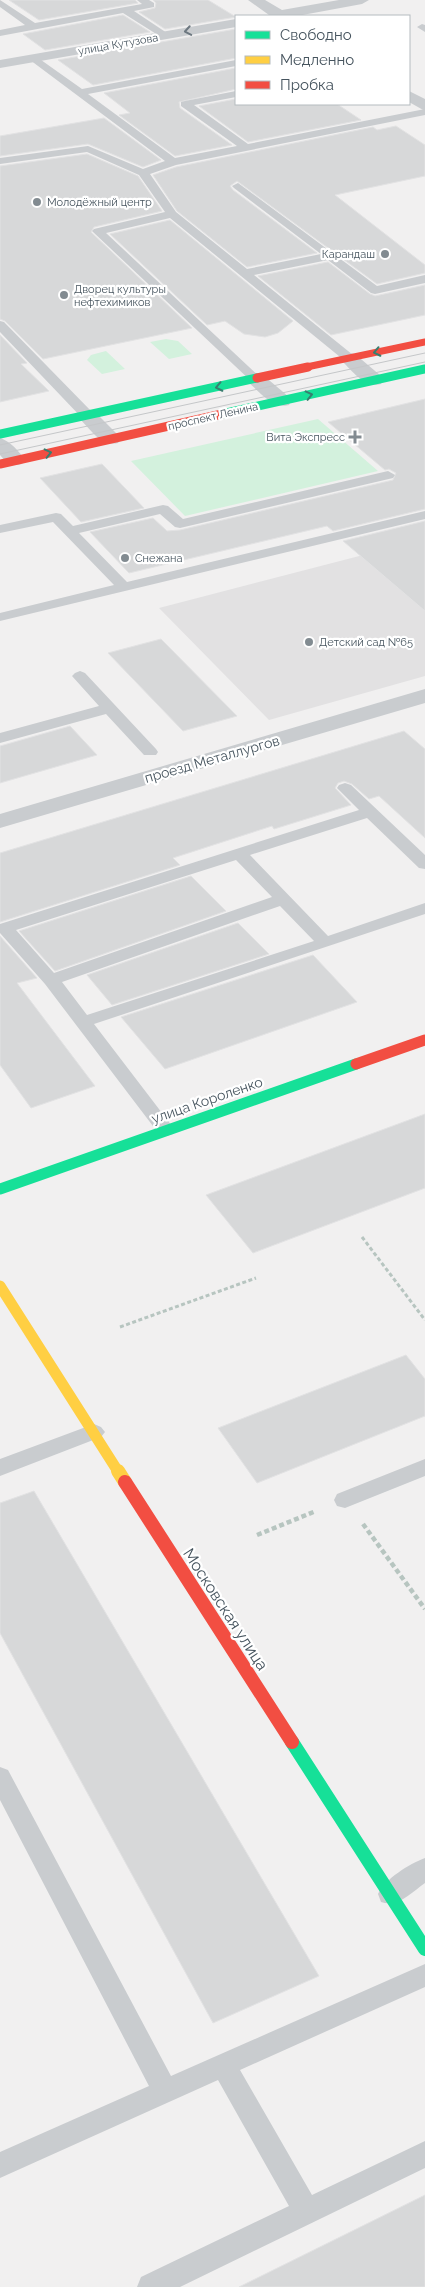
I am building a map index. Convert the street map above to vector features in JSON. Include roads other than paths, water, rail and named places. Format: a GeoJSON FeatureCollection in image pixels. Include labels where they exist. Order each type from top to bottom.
{"type":"FeatureCollection","features":[{"type":"Feature","properties":{"kind":"main road","name":"проспект Ленина"},"geometry":{"type":"LineString","coordinates":[[0,434],[425,342]]}},
{"type":"Feature","properties":{"kind":"main road","name":"проспект Ленина"},"geometry":{"type":"LineString","coordinates":[[8,462],[425,369]]}},
{"type":"Feature","properties":{"kind":"main road","name":"улица Короленко"},"geometry":{"type":"LineString","coordinates":[[0,1189],[425,1040]]}},
{"type":"Feature","properties":{"kind":"main road","name":"Московская улица"},"geometry":{"type":"LineString","coordinates":[[0,1286],[425,1949]]}},
{"type":"Feature","properties":{"kind":"street"},"geometry":{"type":"LineString","coordinates":[[255,0],[278,15]]}},
{"type":"Feature","properties":{"kind":"street"},"geometry":{"type":"LineString","coordinates":[[284,15],[362,0]]}},
{"type":"Feature","properties":{"kind":"street","name":"улица Кутузова"},"geometry":{"type":"LineString","coordinates":[[0,64],[235,23]]}},
{"type":"Feature","properties":{"kind":"street"},"geometry":{"type":"LineString","coordinates":[[410,97],[425,106]]}},
{"type":"Feature","properties":{"kind":"street"},"geometry":{"type":"LineString","coordinates":[[349,358],[374,380]]}},
{"type":"Feature","properties":{"kind":"street"},"geometry":{"type":"LineString","coordinates":[[256,378],[282,401]]}},
{"type":"Feature","properties":{"kind":"street"},"geometry":{"type":"LineString","coordinates":[[87,415],[111,439]]}},
{"type":"Feature","properties":{"kind":"street"},"geometry":{"type":"LineString","coordinates":[[0,444],[8,462]]}},
{"type":"Feature","properties":{"kind":"street","name":"проезд Металлургов"},"geometry":{"type":"LineString","coordinates":[[0,821],[425,696]]}},
{"type":"Feature","properties":{"kind":"lane"},"geometry":{"type":"LineString","coordinates":[[0,33],[150,5],[142,0]]}},
{"type":"Feature","properties":{"kind":"lane"},"geometry":{"type":"LineString","coordinates":[[0,3],[34,27]]}},
{"type":"Feature","properties":{"kind":"lane"},"geometry":{"type":"LineString","coordinates":[[125,10],[165,35]]}},
{"type":"Feature","properties":{"kind":"lane"},"geometry":{"type":"LineString","coordinates":[[34,58],[173,162]]}},
{"type":"Feature","properties":{"kind":"lane"},"geometry":{"type":"LineString","coordinates":[[80,92],[235,63]]}},
{"type":"Feature","properties":{"kind":"lane"},"geometry":{"type":"LineString","coordinates":[[235,94],[184,104],[246,147]]}},
{"type":"Feature","properties":{"kind":"lane"},"geometry":{"type":"LineString","coordinates":[[143,173],[173,162],[425,112]]}},
{"type":"Feature","properties":{"kind":"lane"},"geometry":{"type":"LineString","coordinates":[[0,162],[88,149],[143,173],[172,214],[247,273],[349,358]]}},
{"type":"Feature","properties":{"kind":"lane"},"geometry":{"type":"LineString","coordinates":[[238,186],[374,290],[425,278]]}},
{"type":"Feature","properties":{"kind":"lane"},"geometry":{"type":"LineString","coordinates":[[172,214],[98,231],[256,378]]}},
{"type":"Feature","properties":{"kind":"lane"},"geometry":{"type":"LineString","coordinates":[[247,273],[330,256]]}},
{"type":"Feature","properties":{"kind":"lane"},"geometry":{"type":"LineString","coordinates":[[0,325],[87,415]]}},
{"type":"Feature","properties":{"kind":"lane"},"geometry":{"type":"LineString","coordinates":[[70,531],[163,508],[180,524],[388,475]]}},
{"type":"Feature","properties":{"kind":"lane"},"geometry":{"type":"LineString","coordinates":[[0,617],[425,514]]}},
{"type":"Feature","properties":{"kind":"lane"},"geometry":{"type":"LineString","coordinates":[[0,530],[56,517],[123,586]]}},
{"type":"Feature","properties":{"kind":"lane"},"geometry":{"type":"LineString","coordinates":[[80,676],[150,752]]}},
{"type":"Feature","properties":{"kind":"lane"},"geometry":{"type":"LineString","coordinates":[[0,738],[110,708]]}},
{"type":"Feature","properties":{"kind":"lane"},"geometry":{"type":"LineString","coordinates":[[345,788],[425,864]]}},
{"type":"Feature","properties":{"kind":"lane"},"geometry":{"type":"LineString","coordinates":[[166,1130],[50,980],[5,928],[370,812]]}},
{"type":"Feature","properties":{"kind":"lane"},"geometry":{"type":"LineString","coordinates":[[240,854],[325,943]]}},
{"type":"Feature","properties":{"kind":"lane"},"geometry":{"type":"LineString","coordinates":[[50,980],[284,899]]}},
{"type":"Feature","properties":{"kind":"lane"},"geometry":{"type":"LineString","coordinates":[[82,1022],[325,943],[425,908]]}},
{"type":"Feature","properties":{"kind":"lane"},"geometry":{"type":"LineString","coordinates":[[0,1468],[94,1432]]}},
{"type":"Feature","properties":{"kind":"lane"},"geometry":{"type":"LineString","coordinates":[[345,1500],[425,1467]]}},
{"type":"Feature","properties":{"kind":"lane"},"geometry":{"type":"LineString","coordinates":[[0,1778],[165,2090]]}},
{"type":"Feature","properties":{"kind":"lane"},"geometry":{"type":"LineString","coordinates":[[390,1894],[425,1869]]}},
{"type":"Feature","properties":{"kind":"lane"},"geometry":{"type":"LineString","coordinates":[[0,2165],[425,1975]]}},
{"type":"Feature","properties":{"kind":"lane"},"geometry":{"type":"LineString","coordinates":[[223,2065],[307,2212]]}},
{"type":"Feature","properties":{"kind":"lane"},"geometry":{"type":"LineString","coordinates":[[151,2287],[425,2154]]}},
{"type":"Feature","properties":{"kind":"tram line"},"geometry":{"type":"LineString","coordinates":[[0,445],[425,353]]}},
{"type":"Feature","properties":{"kind":"tram line"},"geometry":{"type":"LineString","coordinates":[[0,454],[425,362]]}},
{"type":"Feature","properties":{"kind":"place","name":"Молодёжный центр"},"geometry":{"type":"Point","coordinates":[37,202]}},
{"type":"Feature","properties":{"kind":"place","name":"Карандаш"},"geometry":{"type":"Point","coordinates":[385,254]}},
{"type":"Feature","properties":{"kind":"place","name":"Дворец культуры нефтехимиков"},"geometry":{"type":"Point","coordinates":[64,295]}},
{"type":"Feature","properties":{"kind":"place","name":"Вита Экспресс"},"geometry":{"type":"Point","coordinates":[355,437]}},
{"type":"Feature","properties":{"kind":"place","name":"Снежана"},"geometry":{"type":"Point","coordinates":[125,558]}},
{"type":"Feature","properties":{"kind":"place","name":"Детский сад №65"},"geometry":{"type":"Point","coordinates":[309,642]}}]}
